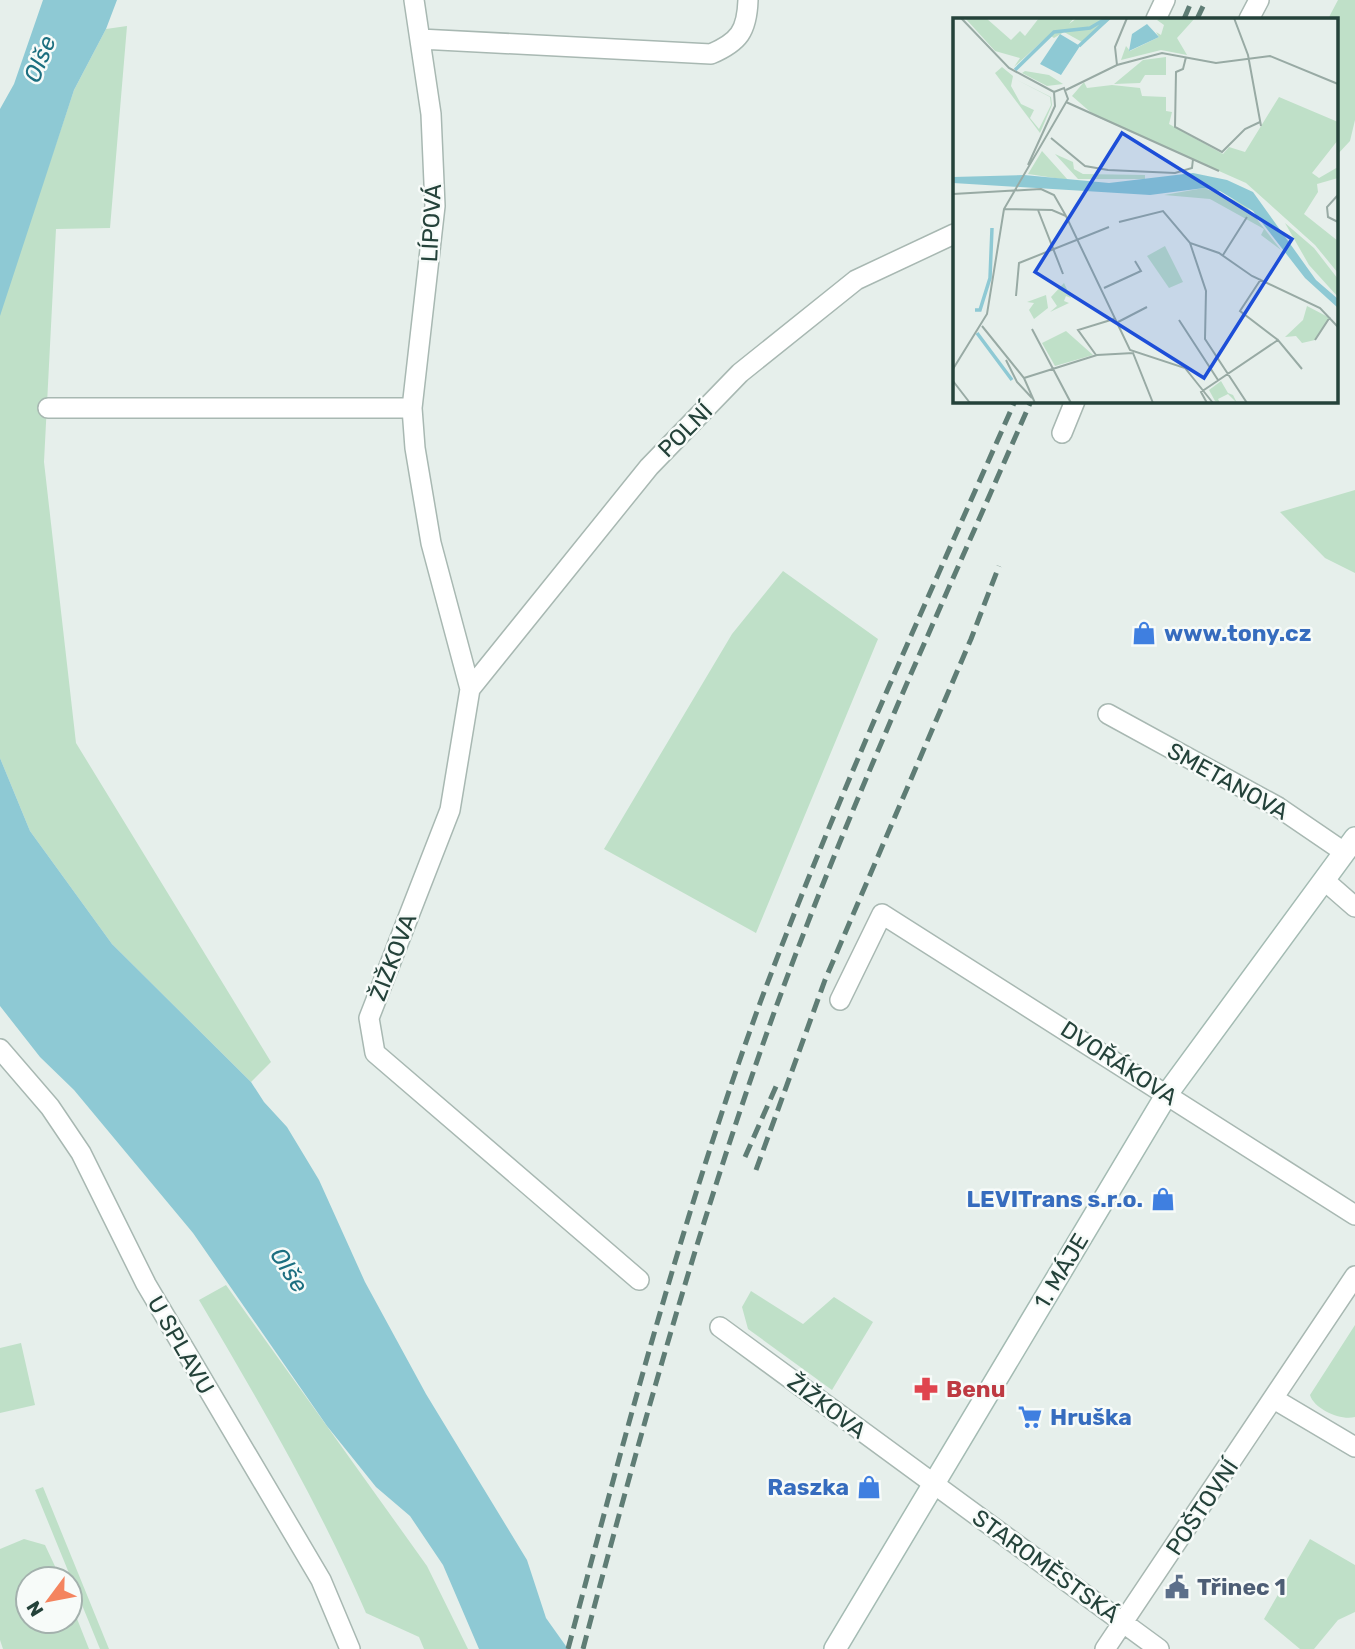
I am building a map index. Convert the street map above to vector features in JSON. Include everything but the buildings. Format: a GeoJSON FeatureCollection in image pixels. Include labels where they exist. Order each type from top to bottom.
{"type":"FeatureCollection","features":[{"type":"Feature","properties":{"kind":"main road","name":"1. MÁJE"},"geometry":{"type":"LineString","coordinates":[[835,1649],[1167,1094],[1350,845]]}},
{"type":"Feature","properties":{"kind":"street","name":"LÍPOVÁ"},"geometry":{"type":"LineString","coordinates":[[414,0],[431,114],[436,206],[412,408],[415,448],[431,543],[470,689]]}},
{"type":"Feature","properties":{"kind":"street"},"geometry":{"type":"LineString","coordinates":[[419,39],[711,54],[732,45],[747,23],[748,0]]}},
{"type":"Feature","properties":{"kind":"street"},"geometry":{"type":"LineString","coordinates":[[1156,18],[1165,0]]}},
{"type":"Feature","properties":{"kind":"street"},"geometry":{"type":"LineString","coordinates":[[1250,18],[1259,0]]}},
{"type":"Feature","properties":{"kind":"street","name":"POLNÍ"},"geometry":{"type":"LineString","coordinates":[[470,689],[649,467],[740,373],[856,280],[953,234]]}},
{"type":"Feature","properties":{"kind":"street"},"geometry":{"type":"LineString","coordinates":[[1062,433],[1075,402]]}},
{"type":"Feature","properties":{"kind":"street"},"geometry":{"type":"LineString","coordinates":[[48,408],[412,408]]}},
{"type":"Feature","properties":{"kind":"street","name":"ŽIŽKOVA"},"geometry":{"type":"LineString","coordinates":[[470,689],[450,810],[369,1018],[375,1054],[639,1280]]}},
{"type":"Feature","properties":{"kind":"street","name":"SMETANOVA"},"geometry":{"type":"LineString","coordinates":[[1108,714],[1350,845]]}},
{"type":"Feature","properties":{"kind":"street"},"geometry":{"type":"LineString","coordinates":[[1324,880],[1355,907]]}},
{"type":"Feature","properties":{"kind":"street","name":"DVOŘÁKOVA"},"geometry":{"type":"LineString","coordinates":[[840,1000],[882,914],[1355,1215]]}},
{"type":"Feature","properties":{"kind":"street","name":"U SPLAVU"},"geometry":{"type":"LineString","coordinates":[[0,1049],[50,1107],[81,1153],[146,1284],[321,1580],[350,1649]]}},
{"type":"Feature","properties":{"kind":"street","name":"POŠTOVNÍ"},"geometry":{"type":"LineString","coordinates":[[1105,1649],[1355,1276]]}},
{"type":"Feature","properties":{"kind":"street","name":"ŽIŽKOVA"},"geometry":{"type":"LineString","coordinates":[[720,1327],[934,1483]]}},
{"type":"Feature","properties":{"kind":"street"},"geometry":{"type":"LineString","coordinates":[[1274,1399],[1355,1447]]}},
{"type":"Feature","properties":{"kind":"street","name":"STAROMĚSTSKÁ"},"geometry":{"type":"LineString","coordinates":[[934,1483],[1159,1649]]}},
{"type":"Feature","properties":{"kind":"green space"},"geometry":{"type":"Polygon","coordinates":[[[1338,0],[1355,0],[1355,120],[1350,141],[1338,154],[1338,18],[1329,18],[1338,0]]]}},
{"type":"Feature","properties":{"kind":"green space"},"geometry":{"type":"Polygon","coordinates":[[[127,26],[110,228],[56,229],[44,462],[76,743],[271,1062],[251,1082],[112,944],[30,831],[0,758],[0,311],[74,90],[106,29],[127,26]]]}},
{"type":"Feature","properties":{"kind":"green space"},"geometry":{"type":"Polygon","coordinates":[[[1355,490],[1355,573],[1325,558],[1280,512],[1355,490]]]}},
{"type":"Feature","properties":{"kind":"green space"},"geometry":{"type":"Polygon","coordinates":[[[783,571],[878,639],[756,933],[604,849],[732,634],[783,571]]]}},
{"type":"Feature","properties":{"kind":"green space"},"geometry":{"type":"Polygon","coordinates":[[[226,1285],[427,1566],[468,1649],[424,1649],[419,1637],[366,1613],[308,1493],[199,1300],[226,1285]]]}},
{"type":"Feature","properties":{"kind":"green space"},"geometry":{"type":"Polygon","coordinates":[[[751,1291],[803,1324],[834,1297],[873,1322],[832,1390],[748,1329],[742,1307],[751,1291]]]}},
{"type":"Feature","properties":{"kind":"green space"},"geometry":{"type":"Polygon","coordinates":[[[1355,1325],[1355,1417],[1349,1418],[1322,1409],[1310,1395],[1355,1325]]]}},
{"type":"Feature","properties":{"kind":"green space"},"geometry":{"type":"Polygon","coordinates":[[[21,1343],[35,1405],[0,1413],[0,1348],[21,1343]]]}},
{"type":"Feature","properties":{"kind":"green space"},"geometry":{"type":"Polygon","coordinates":[[[43,1487],[75,1565],[66,1565],[35,1490],[43,1487]]]}},
{"type":"Feature","properties":{"kind":"green space"},"geometry":{"type":"Polygon","coordinates":[[[24,1539],[45,1545],[54,1565],[14,1565],[14,1635],[83,1635],[89,1649],[3,1649],[0,1640],[0,1549],[24,1539]]]}},
{"type":"Feature","properties":{"kind":"green space"},"geometry":{"type":"Polygon","coordinates":[[[1310,1539],[1355,1565],[1355,1612],[1338,1620],[1314,1649],[1300,1649],[1264,1619],[1310,1539]]]}},
{"type":"Feature","properties":{"kind":"green space"},"geometry":{"type":"Polygon","coordinates":[[[84,1588],[109,1649],[100,1649],[84,1610],[84,1588]]]}},
{"type":"Feature","properties":{"kind":"water","name":"Olše"},"geometry":{"type":"Polygon","coordinates":[[[43,0],[117,0],[106,29],[74,90],[0,316],[0,109],[14,84],[43,0]]]}},
{"type":"Feature","properties":{"kind":"water","name":"Olše"},"geometry":{"type":"Polygon","coordinates":[[[0,758],[30,831],[112,944],[251,1082],[264,1102],[287,1127],[319,1180],[365,1282],[426,1394],[527,1560],[546,1618],[568,1649],[479,1649],[443,1565],[410,1516],[376,1487],[327,1426],[193,1233],[74,1090],[40,1057],[0,1006],[0,758]]]}},
{"type":"Feature","properties":{"kind":"railway"},"geometry":{"type":"LineString","coordinates":[[1184,18],[1192,0]]}},
{"type":"Feature","properties":{"kind":"railway"},"geometry":{"type":"LineString","coordinates":[[1197,18],[1206,0]]}},
{"type":"Feature","properties":{"kind":"railway"},"geometry":{"type":"LineString","coordinates":[[568,1649],[681,1243],[760,1003],[851,775],[1015,402]]}},
{"type":"Feature","properties":{"kind":"railway"},"geometry":{"type":"LineString","coordinates":[[583,1649],[672,1327],[721,1168],[775,1010],[834,856],[1031,402]]}},
{"type":"Feature","properties":{"kind":"railway"},"geometry":{"type":"LineString","coordinates":[[756,1170],[825,980],[971,639],[999,566]]}},
{"type":"Feature","properties":{"kind":"railway"},"geometry":{"type":"LineString","coordinates":[[745,1157],[778,1082]]}},
{"type":"Feature","properties":{"kind":"place","name":"www.tony.cz"},"geometry":{"type":"Point","coordinates":[1144,633]}},
{"type":"Feature","properties":{"kind":"place","name":"LEVITrans s.r.o."},"geometry":{"type":"Point","coordinates":[1163,1199]}},
{"type":"Feature","properties":{"kind":"place","name":"Benu"},"geometry":{"type":"Point","coordinates":[926,1389]}},
{"type":"Feature","properties":{"kind":"place","name":"Hruška"},"geometry":{"type":"Point","coordinates":[1030,1417]}},
{"type":"Feature","properties":{"kind":"place","name":"Raszka"},"geometry":{"type":"Point","coordinates":[869,1487]}},
{"type":"Feature","properties":{"kind":"place","name":"Třinec 1"},"geometry":{"type":"Point","coordinates":[1177,1587]}}]}
